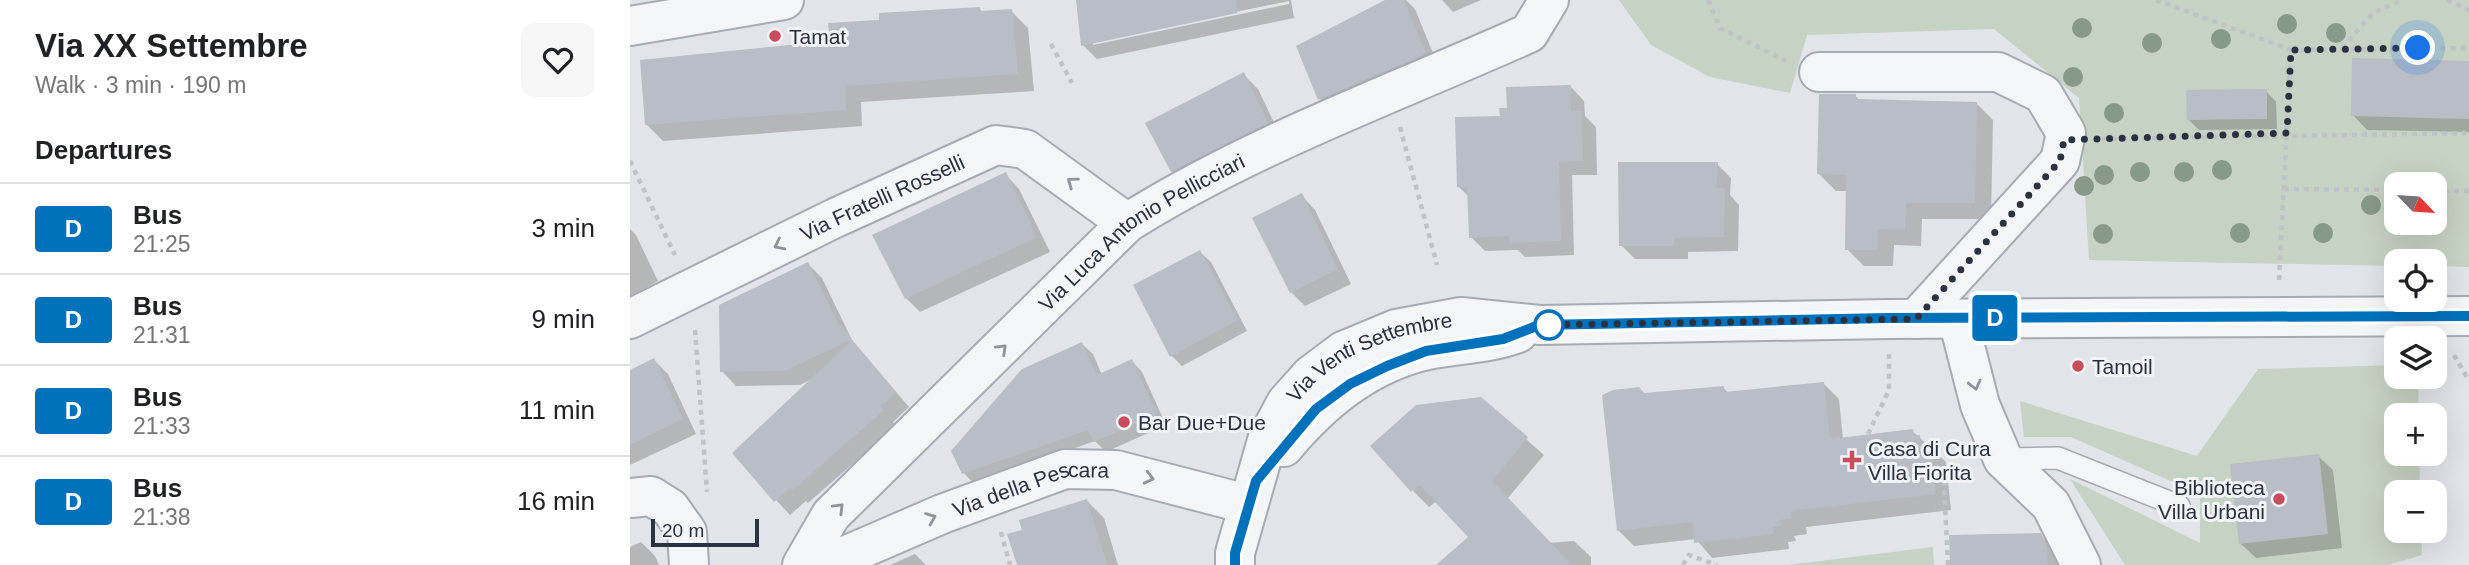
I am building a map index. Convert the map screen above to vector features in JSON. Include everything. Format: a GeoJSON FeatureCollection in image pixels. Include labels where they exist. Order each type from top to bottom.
{"type":"FeatureCollection","features":[{"type":"Feature","properties":{"kind":"street"},"geometry":{"type":"LineString","coordinates":[[630,26],[784,0]]}},
{"type":"Feature","properties":{"kind":"street","name":"Via Luca Antonio Pellicciari"},"geometry":{"type":"LineString","coordinates":[[802,565],[831,515],[1127,223],[1176,192],[1248,154],[1529,33],[1549,0]]}},
{"type":"Feature","properties":{"kind":"street"},"geometry":{"type":"LineString","coordinates":[[1819,72],[1998,72],[2043,94],[2066,133],[2060,161],[1902,319]]}},
{"type":"Feature","properties":{"kind":"street","name":"Via Fratelli Rosselli"},"geometry":{"type":"LineString","coordinates":[[630,319],[835,218],[996,145],[1026,149],[1127,223]]}},
{"type":"Feature","properties":{"kind":"street","name":"Via Venti Settembre"},"geometry":{"type":"LineString","coordinates":[[1235,565],[1235,553],[1249,503],[1316,409],[1350,384],[1426,351],[1503,339],[1539,325],[1902,319],[2469,316]]}},
{"type":"Feature","properties":{"kind":"street"},"geometry":{"type":"LineString","coordinates":[[1958,319],[1980,405],[2003,459],[2051,505],[2081,565]]}},
{"type":"Feature","properties":{"kind":"street","name":"Via della Pescara"},"geometry":{"type":"LineString","coordinates":[[824,565],[942,514],[1065,469],[1115,470],[1249,503]]}},
{"type":"Feature","properties":{"kind":"street"},"geometry":{"type":"LineString","coordinates":[[630,498],[651,496],[670,508],[687,532],[690,565]]}},
{"type":"Feature","properties":{"kind":"street"},"geometry":{"type":"LineString","coordinates":[[1249,503],[1255,565]]}},
{"type":"Feature","properties":{"kind":"lane"},"geometry":{"type":"LineString","coordinates":[[2003,459],[2058,458],[2179,506]]}},
{"type":"Feature","properties":{"kind":"path"},"geometry":{"type":"LineString","coordinates":[[1709,0],[1720,28],[1798,67],[1819,72]]}},
{"type":"Feature","properties":{"kind":"path"},"geometry":{"type":"LineString","coordinates":[[2156,0],[2291,50],[2469,48]]}},
{"type":"Feature","properties":{"kind":"path"},"geometry":{"type":"LineString","coordinates":[[2341,49],[2373,13],[2403,0]]}},
{"type":"Feature","properties":{"kind":"path"},"geometry":{"type":"LineString","coordinates":[[2447,0],[2469,10]]}},
{"type":"Feature","properties":{"kind":"path"},"geometry":{"type":"LineString","coordinates":[[1051,44],[1072,83]]}},
{"type":"Feature","properties":{"kind":"path"},"geometry":{"type":"LineString","coordinates":[[2278,291],[2291,50]]}},
{"type":"Feature","properties":{"kind":"path"},"geometry":{"type":"LineString","coordinates":[[1391,92],[1437,265]]}},
{"type":"Feature","properties":{"kind":"path"},"geometry":{"type":"LineString","coordinates":[[2064,140],[2287,133],[2469,132]]}},
{"type":"Feature","properties":{"kind":"path"},"geometry":{"type":"LineString","coordinates":[[630,161],[692,289],[707,496]]}},
{"type":"Feature","properties":{"kind":"path"},"geometry":{"type":"LineString","coordinates":[[2284,189],[2384,190]]}},
{"type":"Feature","properties":{"kind":"path"},"geometry":{"type":"LineString","coordinates":[[2447,191],[2469,191]]}},
{"type":"Feature","properties":{"kind":"path"},"geometry":{"type":"LineString","coordinates":[[1868,434],[1889,390],[1902,319]]}},
{"type":"Feature","properties":{"kind":"path"},"geometry":{"type":"LineString","coordinates":[[2454,355],[2469,381]]}},
{"type":"Feature","properties":{"kind":"path"},"geometry":{"type":"LineString","coordinates":[[1944,484],[1948,565]]}},
{"type":"Feature","properties":{"kind":"path"},"geometry":{"type":"LineString","coordinates":[[998,521],[1010,565]]}},
{"type":"Feature","properties":{"kind":"path"},"geometry":{"type":"LineString","coordinates":[[1683,565],[1689,555],[1717,565]]}},
{"type":"Feature","properties":{"kind":"green space"},"geometry":{"type":"Polygon","coordinates":[[[1619,0],[2469,0],[2469,267],[2447,266],[2447,249],[2384,249],[2384,266],[2089,260],[2079,98],[1994,29],[1807,35],[1790,93],[1710,77],[1651,45],[1619,0]]]}},
{"type":"Feature","properties":{"kind":"green space"},"geometry":{"type":"Polygon","coordinates":[[[2384,365],[2384,389],[2418,389],[2419,403],[2384,403],[2384,466],[2419,466],[2420,480],[2384,480],[2384,543],[2422,543],[2422,555],[2388,565],[2125,565],[2070,479],[2200,543],[2200,494],[2071,437],[2024,437],[2020,401],[2197,456],[2258,369],[2384,365]]]}},
{"type":"Feature","properties":{"kind":"green space"},"geometry":{"type":"Polygon","coordinates":[[[1933,547],[1934,565],[1788,565],[1933,547]]]}},
{"type":"Feature","properties":{"kind":"building"},"geometry":{"type":"Polygon","coordinates":[[[1076,0],[1236,0],[1237,13],[1081,46],[1076,0]]]}},
{"type":"Feature","properties":{"kind":"building"},"geometry":{"type":"Polygon","coordinates":[[[1385,0],[1404,0],[1426,54],[1318,100],[1296,46],[1385,0]]]}},
{"type":"Feature","properties":{"kind":"building"},"geometry":{"type":"Polygon","coordinates":[[[980,7],[979,11],[1012,9],[1018,74],[845,86],[846,110],[645,125],[640,60],[830,41],[828,23],[879,20],[879,13],[980,7]]]}},
{"type":"Feature","properties":{"kind":"building"},"geometry":{"type":"Polygon","coordinates":[[[2352,58],[2469,61],[2469,119],[2351,116],[2352,58]]]}},
{"type":"Feature","properties":{"kind":"building"},"geometry":{"type":"Polygon","coordinates":[[[1244,72],[1268,123],[1171,172],[1145,123],[1244,72]]]}},
{"type":"Feature","properties":{"kind":"building"},"geometry":{"type":"Polygon","coordinates":[[[1571,85],[1571,111],[1582,111],[1583,161],[1559,162],[1561,241],[1509,243],[1509,236],[1469,238],[1467,187],[1457,187],[1455,117],[1500,116],[1499,108],[1507,108],[1506,87],[1571,85]]]}},
{"type":"Feature","properties":{"kind":"building"},"geometry":{"type":"Polygon","coordinates":[[[2267,89],[2267,119],[2187,120],[2186,90],[2267,89]]]}},
{"type":"Feature","properties":{"kind":"building"},"geometry":{"type":"Polygon","coordinates":[[[1819,94],[1856,94],[1856,99],[1977,102],[1975,203],[1906,203],[1905,230],[1878,229],[1877,250],[1845,250],[1846,175],[1817,174],[1819,94]]]}},
{"type":"Feature","properties":{"kind":"building"},"geometry":{"type":"Polygon","coordinates":[[[1618,162],[1718,162],[1716,188],[1725,188],[1724,237],[1674,238],[1674,246],[1619,246],[1618,162]]]}},
{"type":"Feature","properties":{"kind":"building"},"geometry":{"type":"Polygon","coordinates":[[[1006,172],[1037,237],[905,299],[872,235],[1006,172]]]}},
{"type":"Feature","properties":{"kind":"building"},"geometry":{"type":"Polygon","coordinates":[[[1302,193],[1338,269],[1290,293],[1252,218],[1302,193]]]}},
{"type":"Feature","properties":{"kind":"building"},"geometry":{"type":"Polygon","coordinates":[[[1200,250],[1238,320],[1170,357],[1133,285],[1200,250]]]}},
{"type":"Feature","properties":{"kind":"building"},"geometry":{"type":"Polygon","coordinates":[[[808,262],[838,323],[852,339],[785,371],[720,372],[719,305],[808,262]]]}},
{"type":"Feature","properties":{"kind":"building"},"geometry":{"type":"Polygon","coordinates":[[[852,340],[896,392],[881,406],[884,410],[793,490],[791,487],[774,502],[732,453],[852,340]]]}},
{"type":"Feature","properties":{"kind":"building"},"geometry":{"type":"Polygon","coordinates":[[[1082,342],[1097,375],[1132,359],[1157,414],[1094,442],[1088,430],[962,474],[951,451],[1022,369],[1082,342]]]}},
{"type":"Feature","properties":{"kind":"building"},"geometry":{"type":"Polygon","coordinates":[[[654,358],[683,419],[630,445],[630,370],[654,358]]]}},
{"type":"Feature","properties":{"kind":"building"},"geometry":{"type":"Polygon","coordinates":[[[1824,382],[1830,439],[1913,429],[1914,436],[1920,435],[1921,446],[1931,445],[1936,494],[1791,511],[1792,518],[1780,520],[1781,526],[1773,527],[1774,534],[1694,543],[1692,522],[1617,531],[1602,395],[1613,390],[1639,387],[1644,393],[1724,386],[1724,392],[1824,382]]]}},
{"type":"Feature","properties":{"kind":"building"},"geometry":{"type":"Polygon","coordinates":[[[1481,397],[1528,437],[1492,481],[1572,565],[1436,565],[1468,537],[1419,485],[1411,492],[1370,446],[1416,405],[1481,397]]]}},
{"type":"Feature","properties":{"kind":"building","name":"Biblioteca Villa Urbani"},"geometry":{"type":"Polygon","coordinates":[[[2319,454],[2328,534],[2239,544],[2230,464],[2319,454]]]}},
{"type":"Feature","properties":{"kind":"building"},"geometry":{"type":"Polygon","coordinates":[[[1087,499],[1107,565],[1017,565],[1007,534],[1022,530],[1019,520],[1087,499]]]}},
{"type":"Feature","properties":{"kind":"building"},"geometry":{"type":"Polygon","coordinates":[[[2041,533],[2047,547],[2048,565],[1950,565],[1949,535],[2041,533]]]}},
{"type":"Feature","properties":{"kind":"bus line","name":"D"},"geometry":{"type":"LineString","coordinates":[[1235,565],[1235,553],[1247,504],[1256,481],[1316,409],[1350,384],[1426,351],[1503,339],[1539,325],[1888,318],[2469,316]]}},
{"type":"Feature","properties":{"kind":"place","name":"Tamat"},"geometry":{"type":"Point","coordinates":[775,36]}},
{"type":"Feature","properties":{"kind":"place","name":"Tamoil"},"geometry":{"type":"Point","coordinates":[2078,366]}},
{"type":"Feature","properties":{"kind":"place","name":"Bar Due+Due"},"geometry":{"type":"Point","coordinates":[1124,422]}},
{"type":"Feature","properties":{"kind":"place","name":"Casa di Cura Villa Fiorita"},"geometry":{"type":"Point","coordinates":[1852,460]}},
{"type":"Feature","properties":{"kind":"place","name":"Biblioteca Villa Urbani"},"geometry":{"type":"Point","coordinates":[2279,499]}},
{"type":"Feature","properties":{"kind":"route"},"geometry":{"type":"LineString","coordinates":[[1549,325],[1539,325],[1916,319],[2060,161],[2064,140],[2287,133],[2291,50],[2418,48]]}}]}
